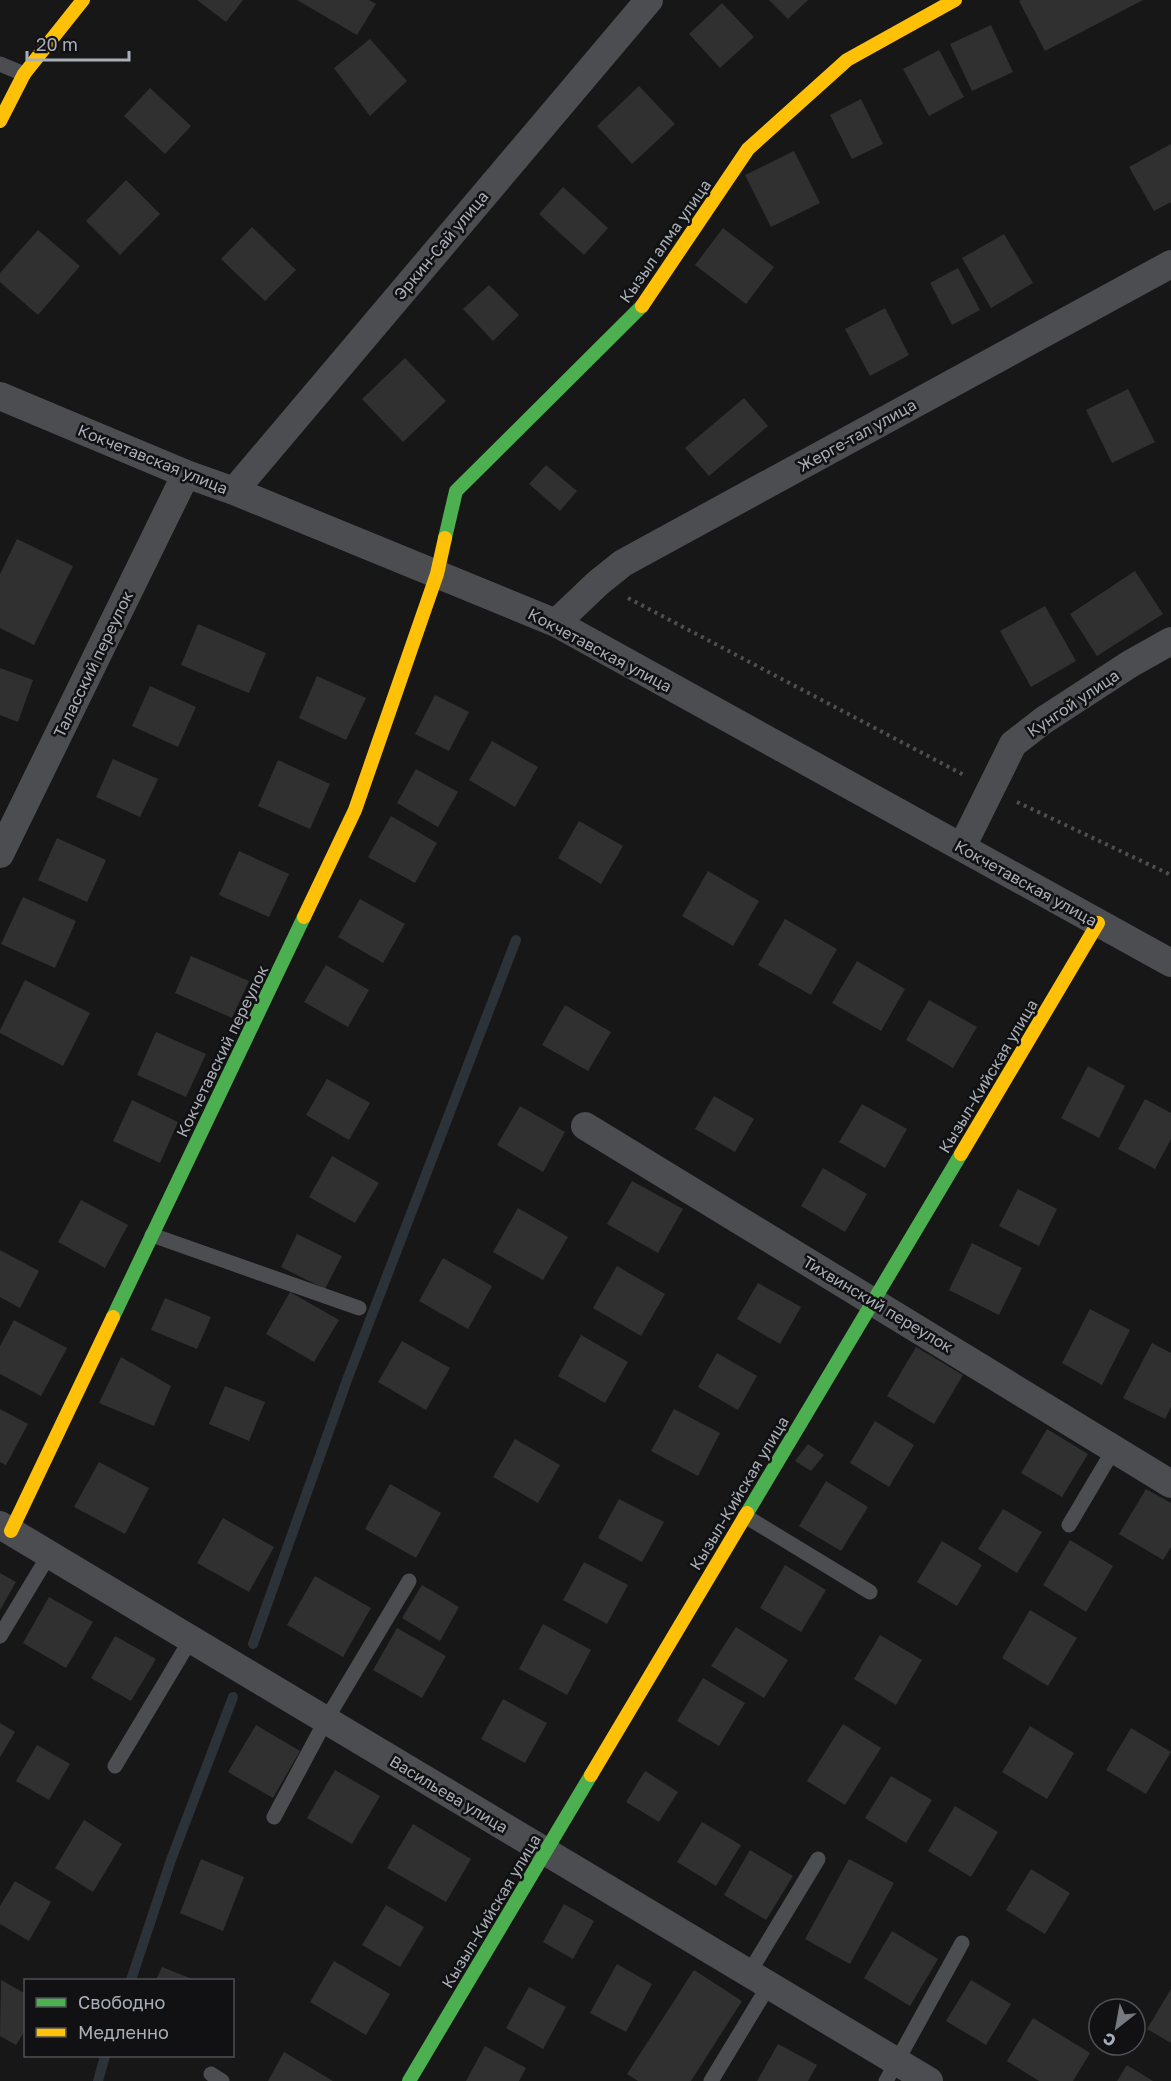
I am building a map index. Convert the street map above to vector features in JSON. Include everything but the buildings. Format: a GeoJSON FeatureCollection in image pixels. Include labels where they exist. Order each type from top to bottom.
{"type":"FeatureCollection","features":[{"type":"Feature","properties":{"kind":"street"},"geometry":{"type":"LineString","coordinates":[[0,121],[24,74],[83,0]]}},
{"type":"Feature","properties":{"kind":"street","name":"Эркин-Сай улица"},"geometry":{"type":"LineString","coordinates":[[234,491],[649,0]]}},
{"type":"Feature","properties":{"kind":"street","name":"Кызыл алма улица"},"geometry":{"type":"LineString","coordinates":[[437,574],[456,491],[638,312],[748,149],[847,60],[955,0]]}},
{"type":"Feature","properties":{"kind":"street","name":"Жерге-тал улица"},"geometry":{"type":"LineString","coordinates":[[556,623],[623,563],[1171,264]]}},
{"type":"Feature","properties":{"kind":"street","name":"Кокчетавская улица"},"geometry":{"type":"LineString","coordinates":[[0,396],[186,474],[234,491],[556,623],[1171,963]]}},
{"type":"Feature","properties":{"kind":"street","name":"Таласский переулок"},"geometry":{"type":"LineString","coordinates":[[0,854],[186,474]]}},
{"type":"Feature","properties":{"kind":"street","name":"Кокчетавский переулок"},"geometry":{"type":"LineString","coordinates":[[5,1528],[152,1235],[355,810],[437,574]]}},
{"type":"Feature","properties":{"kind":"street","name":"Кунгой улица"},"geometry":{"type":"LineString","coordinates":[[962,848],[1013,744],[1053,714],[1130,664],[1171,641]]}},
{"type":"Feature","properties":{"kind":"street","name":"Кызыл-Кийская улица"},"geometry":{"type":"LineString","coordinates":[[409,2081],[1098,923]]}},
{"type":"Feature","properties":{"kind":"street","name":"Тихвинский переулок"},"geometry":{"type":"LineString","coordinates":[[585,1126],[1171,1484]]}},
{"type":"Feature","properties":{"kind":"street","name":"Васильева улица"},"geometry":{"type":"LineString","coordinates":[[5,1528],[759,1979],[891,2071],[929,2081]]}},
{"type":"Feature","properties":{"kind":"lane"},"geometry":{"type":"LineString","coordinates":[[0,64],[24,74]]}},
{"type":"Feature","properties":{"kind":"lane"},"geometry":{"type":"LineString","coordinates":[[152,1235],[359,1308]]}},
{"type":"Feature","properties":{"kind":"lane"},"geometry":{"type":"LineString","coordinates":[[1069,1525],[1114,1449]]}},
{"type":"Feature","properties":{"kind":"lane"},"geometry":{"type":"LineString","coordinates":[[745,1516],[870,1592]]}},
{"type":"Feature","properties":{"kind":"lane"},"geometry":{"type":"LineString","coordinates":[[0,1636],[50,1555]]}},
{"type":"Feature","properties":{"kind":"lane"},"geometry":{"type":"LineString","coordinates":[[274,1817],[326,1720],[409,1581]]}},
{"type":"Feature","properties":{"kind":"lane"},"geometry":{"type":"LineString","coordinates":[[115,1766],[191,1639]]}},
{"type":"Feature","properties":{"kind":"lane"},"geometry":{"type":"LineString","coordinates":[[711,2081],[818,1859]]}},
{"type":"Feature","properties":{"kind":"lane"},"geometry":{"type":"LineString","coordinates":[[891,2071],[962,1943]]}},
{"type":"Feature","properties":{"kind":"path"},"geometry":{"type":"LineString","coordinates":[[622,595],[973,780]]}},
{"type":"Feature","properties":{"kind":"path"},"geometry":{"type":"LineString","coordinates":[[1014,801],[1171,875]]}},
{"type":"Feature","properties":{"kind":"waterway"},"geometry":{"type":"LineString","coordinates":[[253,1644],[347,1380],[516,940]]}},
{"type":"Feature","properties":{"kind":"waterway"},"geometry":{"type":"LineString","coordinates":[[131,1979],[171,1860],[233,1697]]}},
{"type":"Feature","properties":{"kind":"waterway"},"geometry":{"type":"LineString","coordinates":[[98,2081],[105,2057]]}},
{"type":"Feature","properties":{"kind":"traffic: fast"},"geometry":{"type":"LineString","coordinates":[[445,538],[456,491],[642,306]]}},
{"type":"Feature","properties":{"kind":"traffic: fast"},"geometry":{"type":"LineString","coordinates":[[113,1317],[304,917]]}},
{"type":"Feature","properties":{"kind":"traffic: fast"},"geometry":{"type":"LineString","coordinates":[[747,1513],[961,1154]]}},
{"type":"Feature","properties":{"kind":"traffic: fast"},"geometry":{"type":"LineString","coordinates":[[409,2081],[591,1775]]}},
{"type":"Feature","properties":{"kind":"traffic: slow"},"geometry":{"type":"LineString","coordinates":[[0,121],[24,74],[83,0]]}},
{"type":"Feature","properties":{"kind":"traffic: slow"},"geometry":{"type":"LineString","coordinates":[[642,306],[748,149],[847,60],[955,0]]}},
{"type":"Feature","properties":{"kind":"traffic: slow"},"geometry":{"type":"LineString","coordinates":[[304,917],[355,810],[437,574],[445,538]]}},
{"type":"Feature","properties":{"kind":"traffic: slow"},"geometry":{"type":"LineString","coordinates":[[961,1154],[1098,923]]}},
{"type":"Feature","properties":{"kind":"traffic: slow"},"geometry":{"type":"LineString","coordinates":[[11,1531],[113,1317]]}},
{"type":"Feature","properties":{"kind":"traffic: slow"},"geometry":{"type":"LineString","coordinates":[[591,1775],[747,1513]]}}]}
